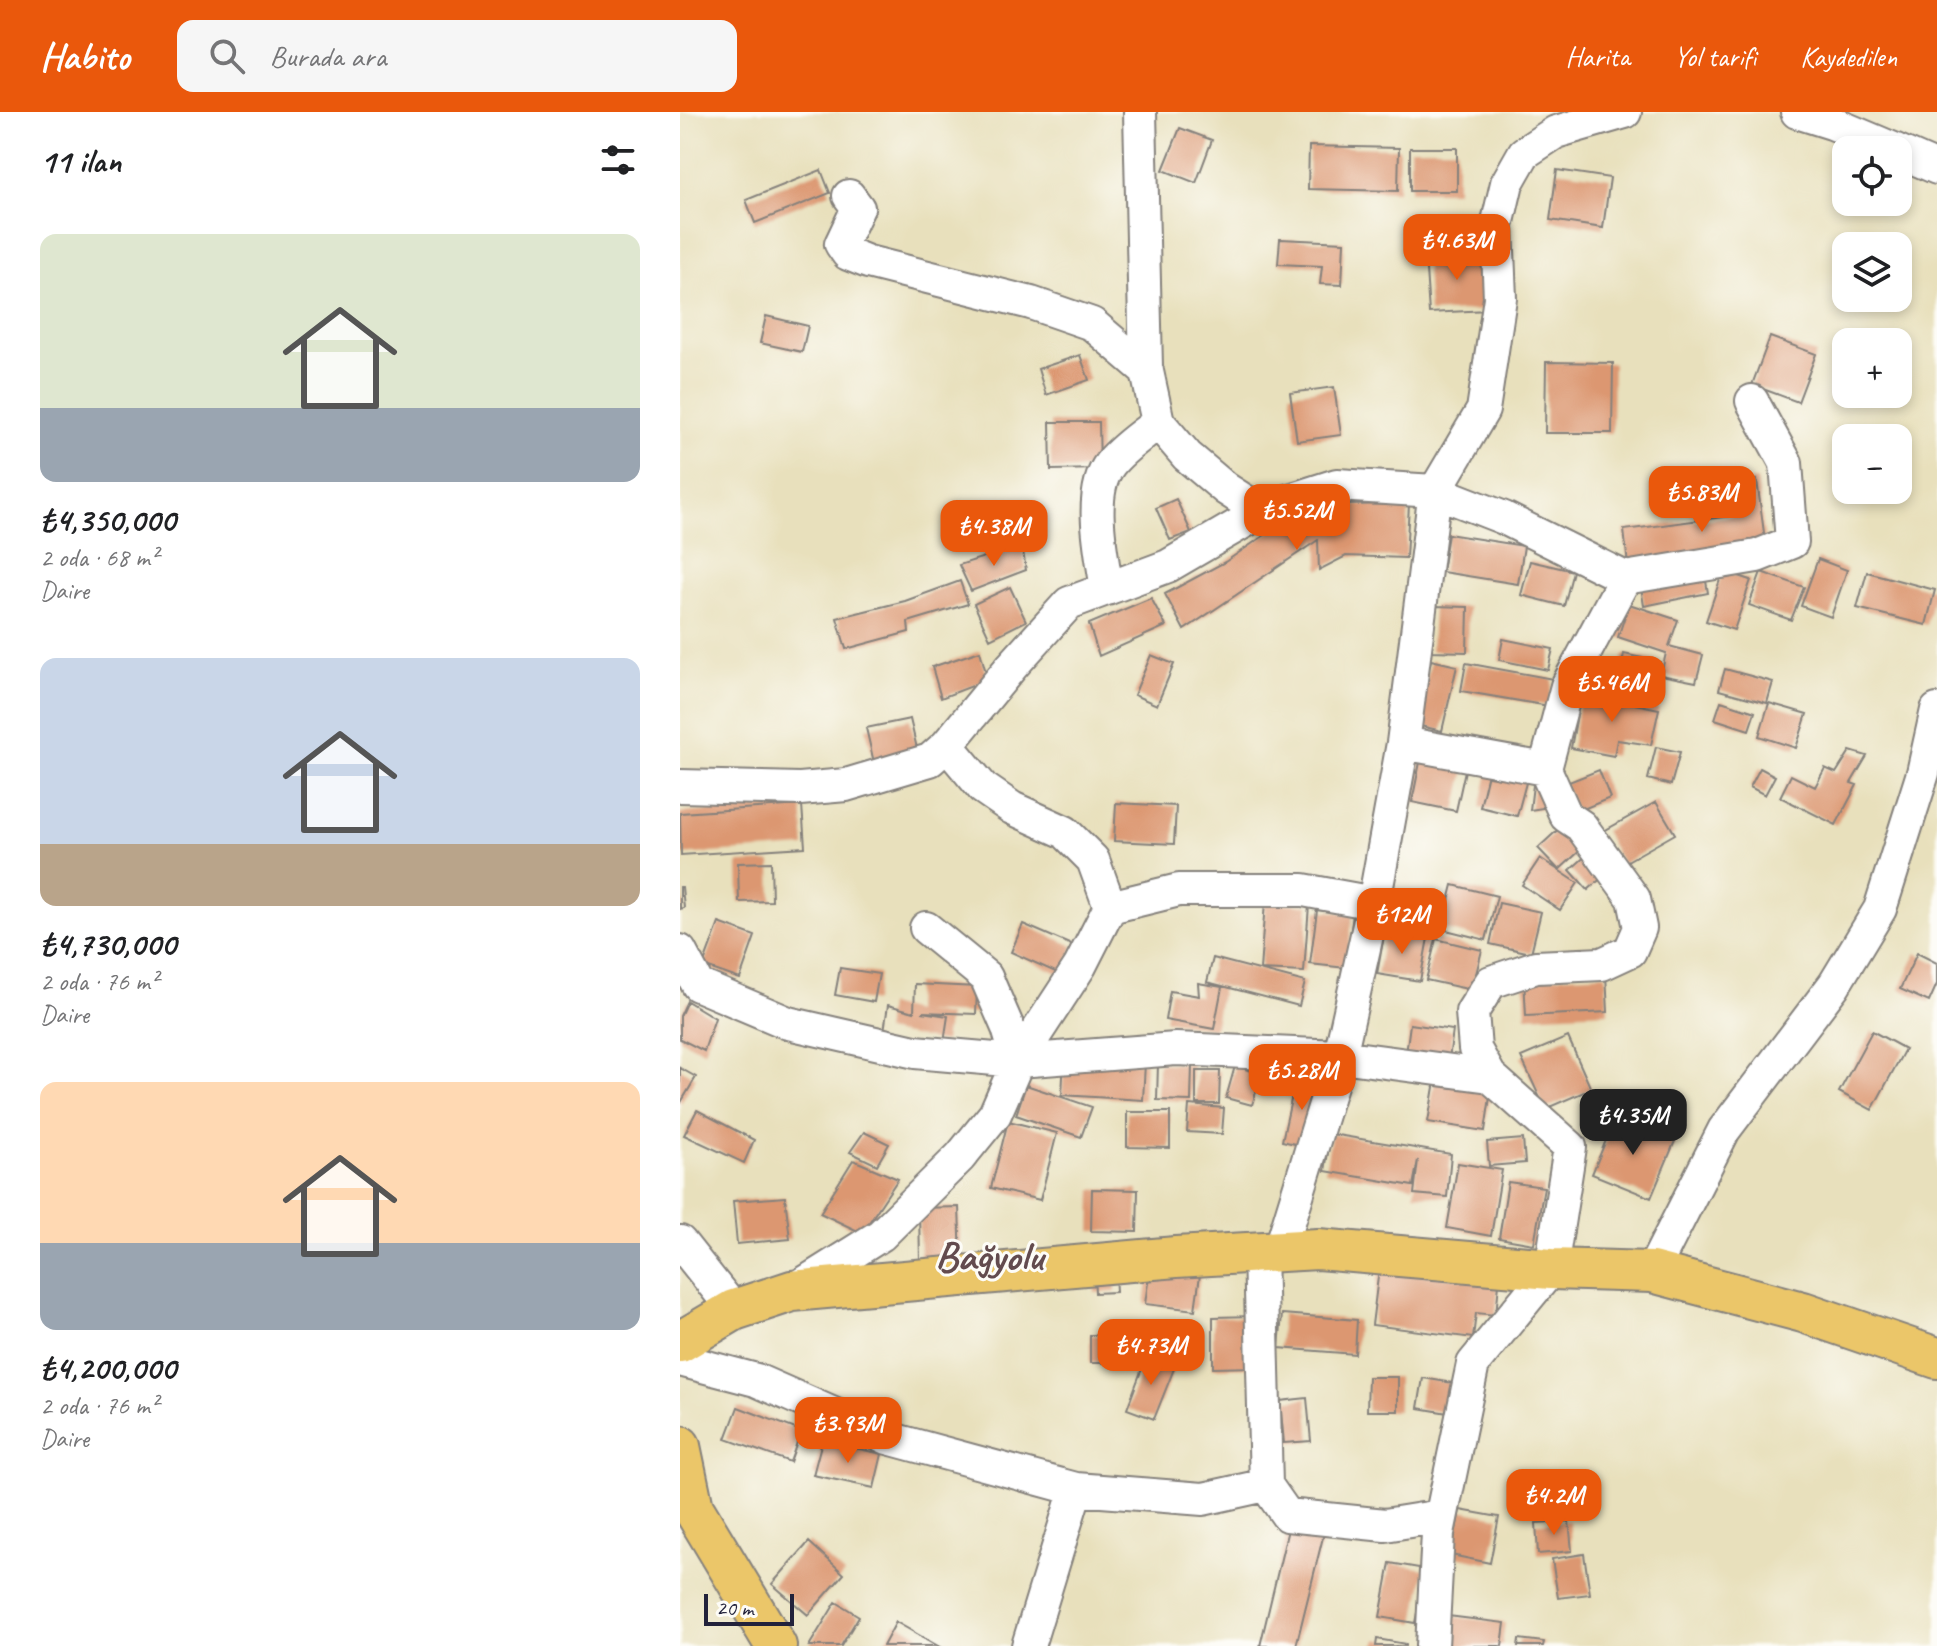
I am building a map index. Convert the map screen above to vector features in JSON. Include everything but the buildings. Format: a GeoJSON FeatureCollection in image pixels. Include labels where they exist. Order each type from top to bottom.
{"type":"FeatureCollection","features":[{"type":"Feature","properties":{"kind":"main road"},"geometry":{"type":"LineString","coordinates":[[680,1342],[734,1310],[792,1291],[1176,1257],[1318,1249],[1551,1269],[1652,1272],[1803,1312],[1937,1358]]}},
{"type":"Feature","properties":{"kind":"main road"},"geometry":{"type":"LineString","coordinates":[[680,1446],[693,1508],[776,1646]]}},
{"type":"Feature","properties":{"kind":"street"},"geometry":{"type":"LineString","coordinates":[[1140,112],[1147,371],[1158,422],[1187,456],[1226,489],[1262,512]]}},
{"type":"Feature","properties":{"kind":"street"},"geometry":{"type":"LineString","coordinates":[[1441,1516],[1385,1525],[1287,1515],[1266,1485],[1270,1252],[1340,1056],[1374,903],[1403,743],[1435,491],[1483,410],[1500,298],[1497,226],[1507,183],[1524,153],[1556,132],[1625,112]]}},
{"type":"Feature","properties":{"kind":"street"},"geometry":{"type":"LineString","coordinates":[[1797,112],[1863,136]]}},
{"type":"Feature","properties":{"kind":"street"},"geometry":{"type":"LineString","coordinates":[[1912,157],[1937,168]]}},
{"type":"Feature","properties":{"kind":"street"},"geometry":{"type":"LineString","coordinates":[[849,196],[858,208],[841,244],[848,254],[868,262],[1031,303],[1092,324],[1147,371]]}},
{"type":"Feature","properties":{"kind":"street"},"geometry":{"type":"LineString","coordinates":[[680,786],[800,789],[846,785],[930,760],[947,745],[1069,603],[1168,566],[1262,512],[1337,485],[1435,491],[1504,518],[1625,578],[1757,556],[1792,542],[1786,463],[1752,401]]}},
{"type":"Feature","properties":{"kind":"street"},"geometry":{"type":"LineString","coordinates":[[1107,589],[1098,514],[1101,482],[1109,464],[1158,422]]}},
{"type":"Feature","properties":{"kind":"street"},"geometry":{"type":"LineString","coordinates":[[1432,1646],[1438,1533],[1473,1364],[1551,1269],[1570,1147],[1490,1076],[1475,1049],[1472,1012],[1491,982],[1536,967],[1602,964],[1630,951],[1640,928],[1634,899],[1581,826],[1566,816],[1545,769],[1567,686],[1625,578]]}},
{"type":"Feature","properties":{"kind":"street"},"geometry":{"type":"LineString","coordinates":[[1652,1272],[1724,1130],[1834,985],[1880,909],[1923,773],[1937,710]]}},
{"type":"Feature","properties":{"kind":"street"},"geometry":{"type":"LineString","coordinates":[[1403,743],[1545,769]]}},
{"type":"Feature","properties":{"kind":"street"},"geometry":{"type":"LineString","coordinates":[[792,1291],[881,1235],[960,1157],[995,1114],[1018,1061],[1080,966],[1110,907],[1093,860],[1065,832],[1012,808],[983,788],[947,745]]}},
{"type":"Feature","properties":{"kind":"street"},"geometry":{"type":"LineString","coordinates":[[1904,834],[1937,789]]}},
{"type":"Feature","properties":{"kind":"street"},"geometry":{"type":"LineString","coordinates":[[1110,907],[1179,890],[1303,890],[1374,903]]}},
{"type":"Feature","properties":{"kind":"street"},"geometry":{"type":"LineString","coordinates":[[926,928],[986,977],[1008,1028],[1018,1061]]}},
{"type":"Feature","properties":{"kind":"street"},"geometry":{"type":"LineString","coordinates":[[680,951],[698,985],[788,1023],[915,1052],[1018,1061],[1176,1049],[1340,1056],[1490,1076]]}},
{"type":"Feature","properties":{"kind":"street"},"geometry":{"type":"LineString","coordinates":[[680,1242],[734,1310]]}},
{"type":"Feature","properties":{"kind":"street"},"geometry":{"type":"LineString","coordinates":[[680,1360],[756,1380],[888,1438],[1076,1489],[1203,1499],[1266,1485]]}},
{"type":"Feature","properties":{"kind":"street"},"geometry":{"type":"LineString","coordinates":[[1028,1646],[1076,1489]]}},
{"type":"Feature","properties":{"kind":"district","name":"Bağyolu"},"geometry":{"type":"Point","coordinates":[989,1255]}}]}
